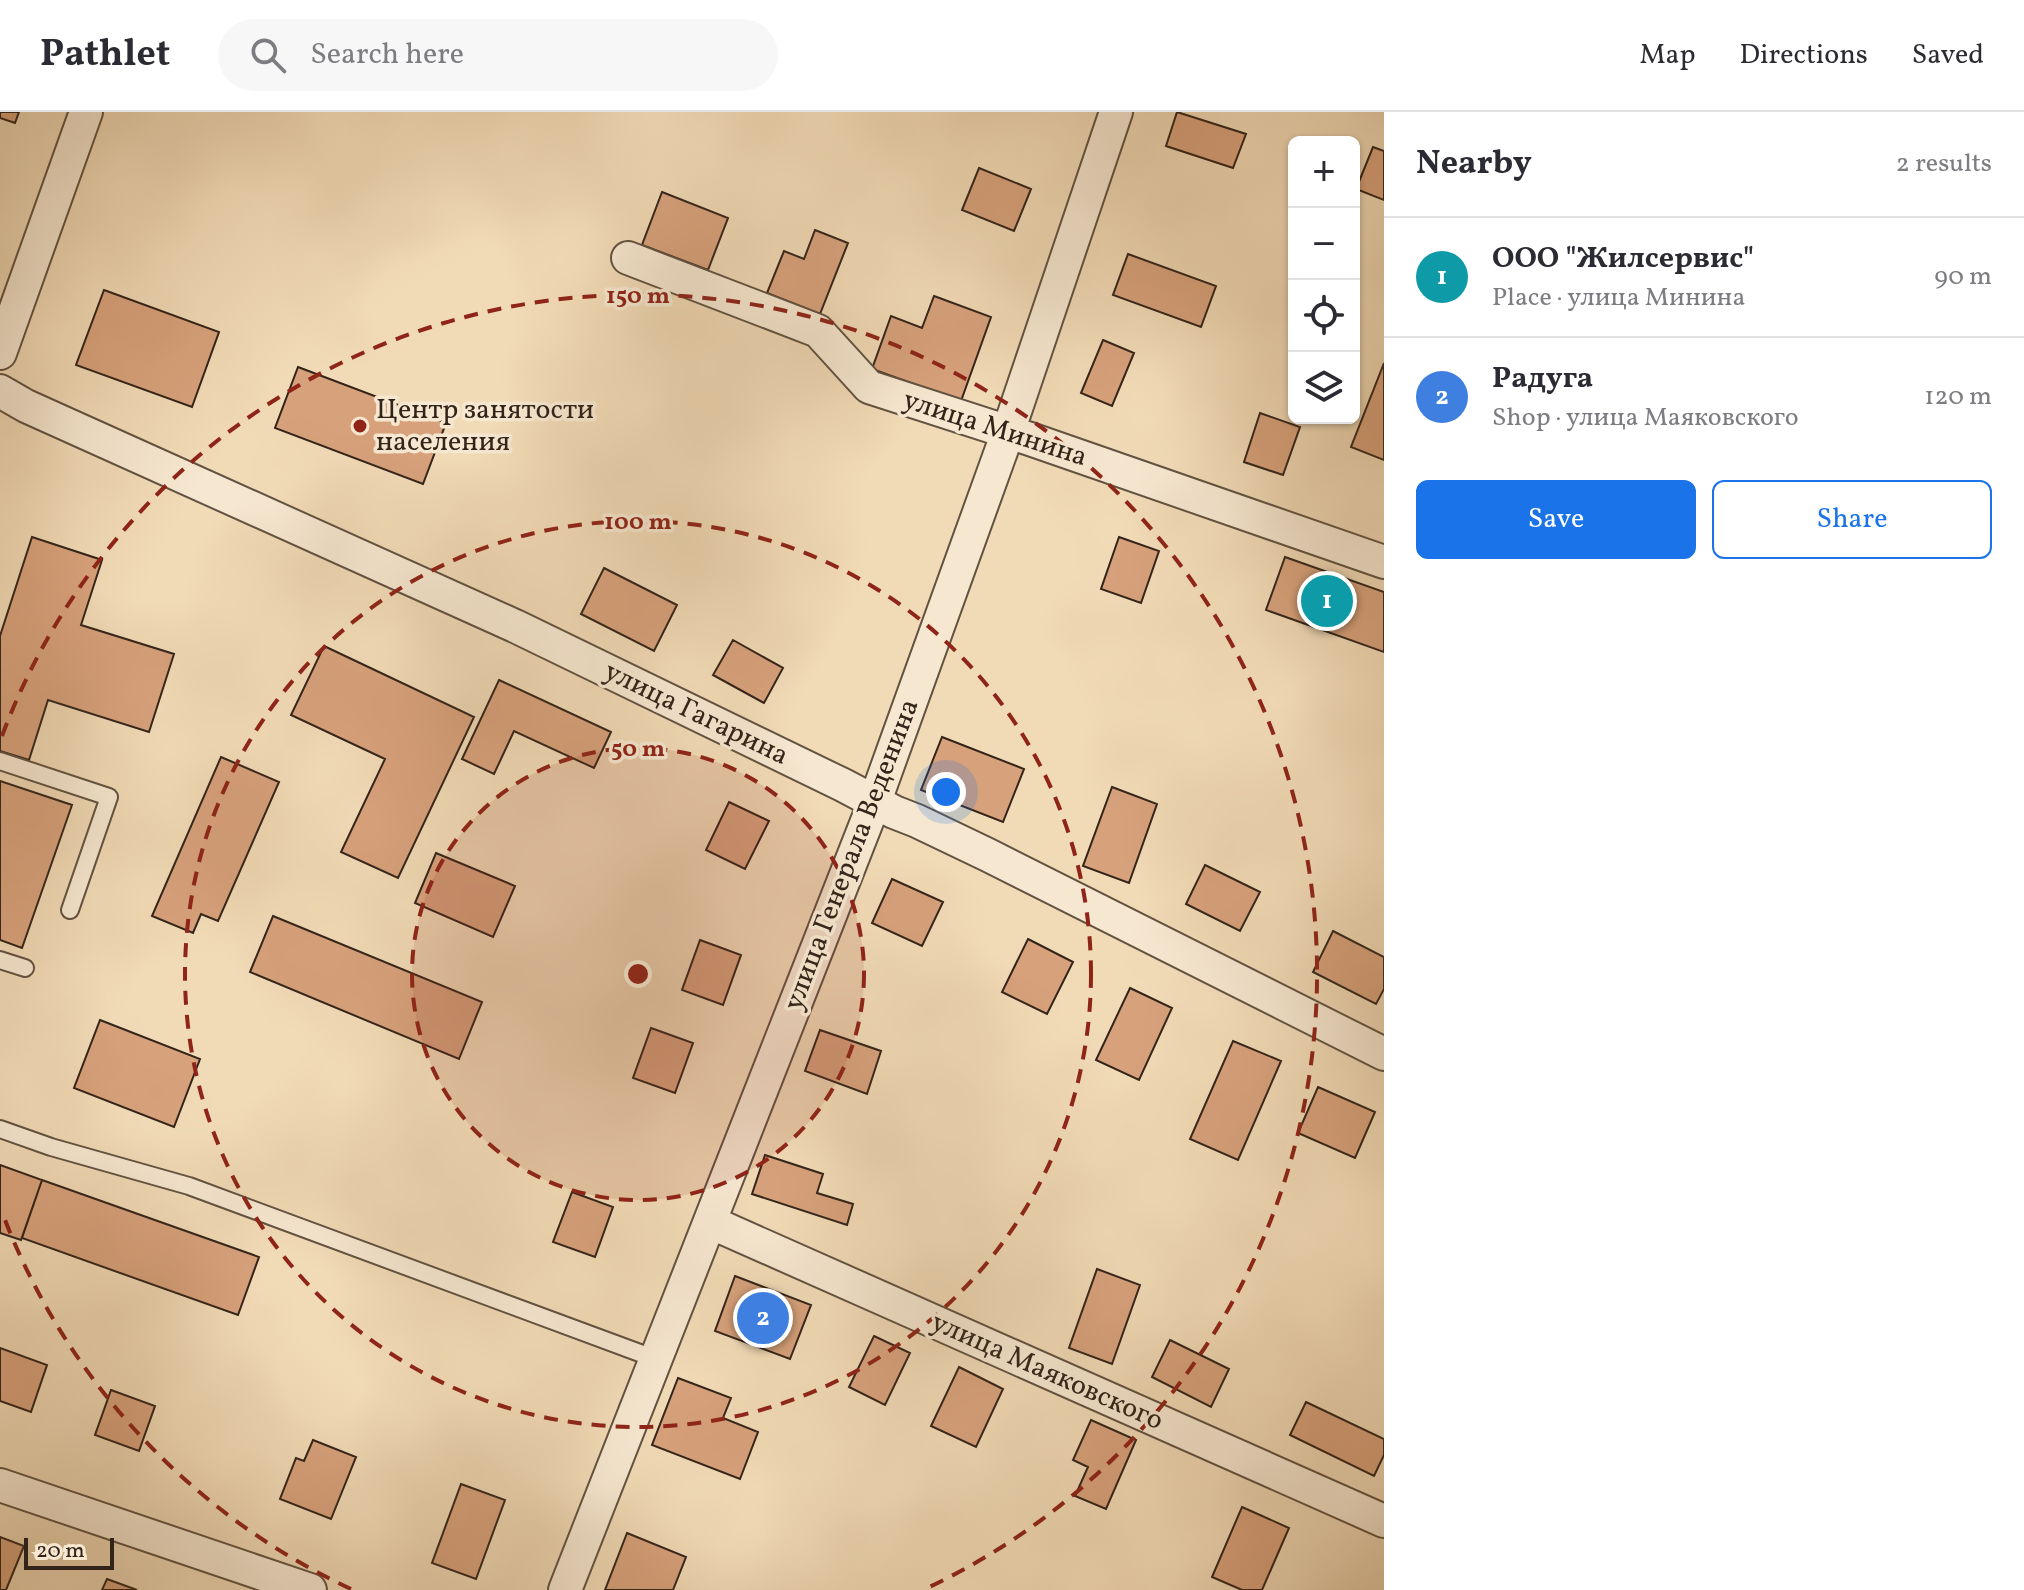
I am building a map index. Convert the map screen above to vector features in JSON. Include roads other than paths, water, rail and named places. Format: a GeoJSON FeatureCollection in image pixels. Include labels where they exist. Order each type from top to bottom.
{"type":"FeatureCollection","features":[{"type":"Feature","properties":{"kind":"street"},"geometry":{"type":"LineString","coordinates":[[0,353],[86,112]]}},
{"type":"Feature","properties":{"kind":"street","name":"улица Генерала Веденина"},"geometry":{"type":"LineString","coordinates":[[565,1590],[875,801],[1008,432],[1116,112]]}},
{"type":"Feature","properties":{"kind":"street","name":"улица Минина"},"geometry":{"type":"LineString","coordinates":[[628,258],[818,331],[869,387],[1384,562]]}},
{"type":"Feature","properties":{"kind":"street","name":"улица Гагарина"},"geometry":{"type":"LineString","coordinates":[[0,391],[40,413],[515,626],[1002,862],[1384,1054]]}},
{"type":"Feature","properties":{"kind":"street","name":"улица Маяковского"},"geometry":{"type":"LineString","coordinates":[[710,1222],[1384,1521]]}},
{"type":"Feature","properties":{"kind":"street"},"geometry":{"type":"LineString","coordinates":[[0,1485],[310,1590]]}},
{"type":"Feature","properties":{"kind":"lane"},"geometry":{"type":"LineString","coordinates":[[0,761],[109,797],[70,910]]}},
{"type":"Feature","properties":{"kind":"lane"},"geometry":{"type":"LineString","coordinates":[[0,960],[25,968]]}},
{"type":"Feature","properties":{"kind":"lane"},"geometry":{"type":"LineString","coordinates":[[0,1129],[51,1147],[189,1186],[656,1359]]}},
{"type":"Feature","properties":{"kind":"place","name":"Центр занятости населения"},"geometry":{"type":"Point","coordinates":[360,426]}},
{"type":"Feature","properties":{"kind":"place","name":"ООО \"Жилсервис\""},"geometry":{"type":"Point","coordinates":[1327,601]}},
{"type":"Feature","properties":{"kind":"place","name":"Радуга"},"geometry":{"type":"Point","coordinates":[763,1318]}}]}
